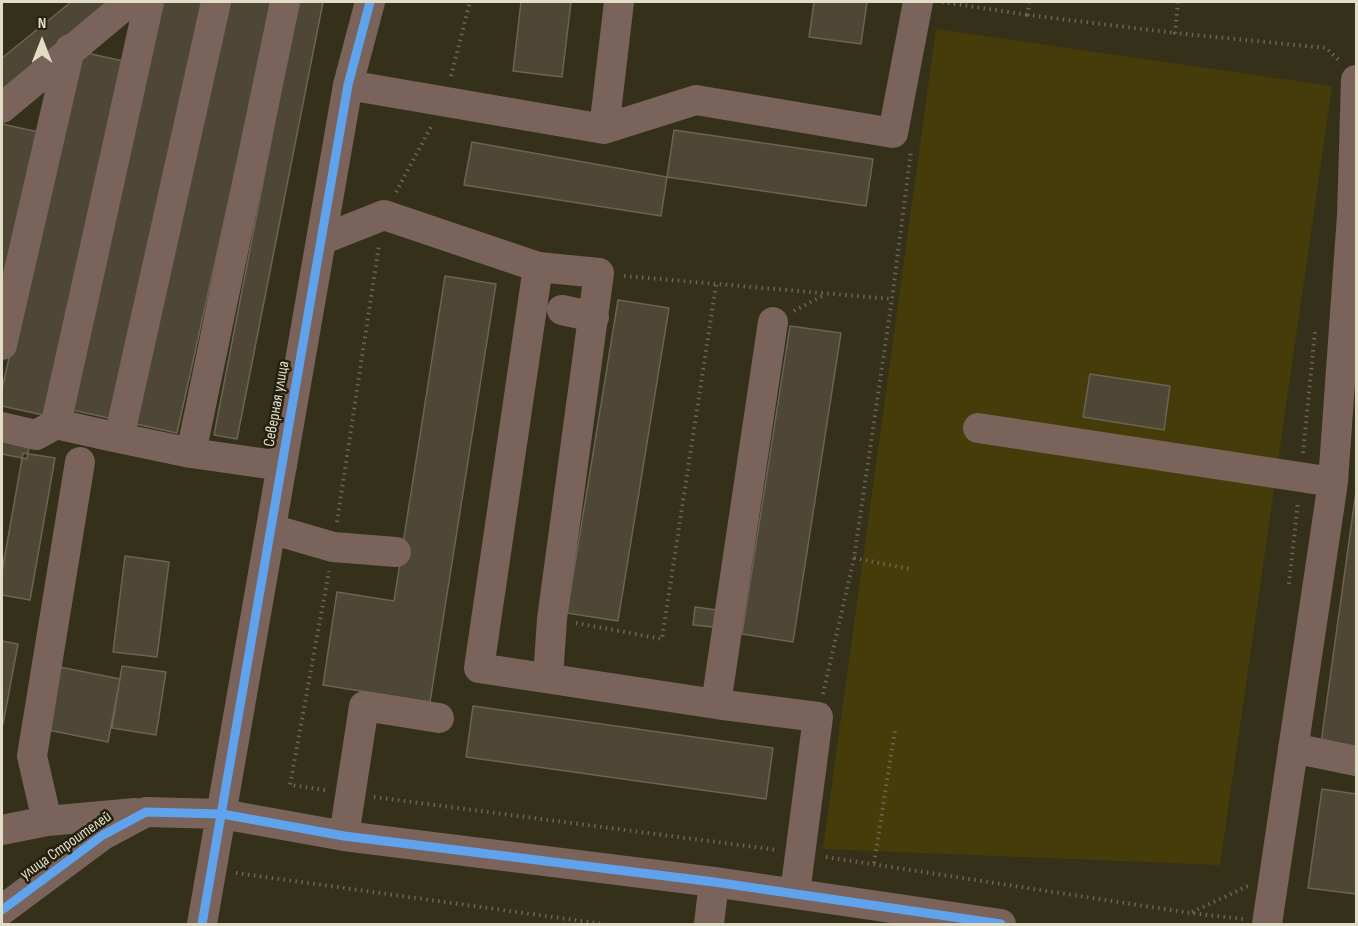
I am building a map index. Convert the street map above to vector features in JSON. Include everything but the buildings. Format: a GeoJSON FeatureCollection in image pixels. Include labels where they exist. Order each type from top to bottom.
{"type":"FeatureCollection","features":[{"type":"Feature","properties":{"kind":"street"},"geometry":{"type":"LineString","coordinates":[[2,108],[129,2]]}},
{"type":"Feature","properties":{"kind":"street"},"geometry":{"type":"LineString","coordinates":[[56,424],[149,2]]}},
{"type":"Feature","properties":{"kind":"street"},"geometry":{"type":"LineString","coordinates":[[119,438],[216,2]]}},
{"type":"Feature","properties":{"kind":"street"},"geometry":{"type":"LineString","coordinates":[[191,453],[285,2]]}},
{"type":"Feature","properties":{"kind":"street","name":"Северная улица"},"geometry":{"type":"LineString","coordinates":[[202,924],[214,870],[348,86],[370,2]]}},
{"type":"Feature","properties":{"kind":"street"},"geometry":{"type":"LineString","coordinates":[[604,129],[620,2]]}},
{"type":"Feature","properties":{"kind":"street"},"geometry":{"type":"LineString","coordinates":[[348,86],[604,129],[696,100],[893,133],[918,2]]}},
{"type":"Feature","properties":{"kind":"street"},"geometry":{"type":"LineString","coordinates":[[2,345],[70,49]]}},
{"type":"Feature","properties":{"kind":"street"},"geometry":{"type":"LineString","coordinates":[[1267,924],[1350,358],[1356,81]]}},
{"type":"Feature","properties":{"kind":"street"},"geometry":{"type":"LineString","coordinates":[[321,240],[384,215],[538,267],[599,273],[552,619],[548,678]]}},
{"type":"Feature","properties":{"kind":"street"},"geometry":{"type":"LineString","coordinates":[[538,267],[479,668],[818,717],[795,893]]}},
{"type":"Feature","properties":{"kind":"street"},"geometry":{"type":"LineString","coordinates":[[562,310],[594,317]]}},
{"type":"Feature","properties":{"kind":"street"},"geometry":{"type":"LineString","coordinates":[[716,704],[772,322]]}},
{"type":"Feature","properties":{"kind":"street"},"geometry":{"type":"LineString","coordinates":[[2,427],[36,435],[56,424],[191,453],[282,466]]}},
{"type":"Feature","properties":{"kind":"street"},"geometry":{"type":"LineString","coordinates":[[978,428],[1333,482]]}},
{"type":"Feature","properties":{"kind":"street"},"geometry":{"type":"LineString","coordinates":[[47,821],[32,756],[81,462]]}},
{"type":"Feature","properties":{"kind":"street"},"geometry":{"type":"LineString","coordinates":[[271,530],[333,547],[396,552]]}},
{"type":"Feature","properties":{"kind":"street"},"geometry":{"type":"LineString","coordinates":[[344,836],[364,706],[439,718]]}},
{"type":"Feature","properties":{"kind":"street"},"geometry":{"type":"LineString","coordinates":[[1293,748],[1356,761]]}},
{"type":"Feature","properties":{"kind":"street"},"geometry":{"type":"LineString","coordinates":[[2,830],[47,821],[146,812]]}},
{"type":"Feature","properties":{"kind":"street","name":"улица Строителей"},"geometry":{"type":"LineString","coordinates":[[2,910],[103,835],[146,812],[222,814],[344,836],[714,882],[1001,924]]}},
{"type":"Feature","properties":{"kind":"street"},"geometry":{"type":"LineString","coordinates":[[709,924],[714,882]]}},
{"type":"Feature","properties":{"kind":"path"},"geometry":{"type":"LineString","coordinates":[[290,785],[333,547],[384,215],[445,102],[470,2]]}},
{"type":"Feature","properties":{"kind":"path"},"geometry":{"type":"LineString","coordinates":[[937,2],[1175,33],[1326,48],[1356,81]]}},
{"type":"Feature","properties":{"kind":"path"},"geometry":{"type":"LineString","coordinates":[[1028,15],[1029,2]]}},
{"type":"Feature","properties":{"kind":"path"},"geometry":{"type":"LineString","coordinates":[[1175,33],[1178,2]]}},
{"type":"Feature","properties":{"kind":"path"},"geometry":{"type":"LineString","coordinates":[[818,717],[854,558],[892,299],[913,135],[893,133]]}},
{"type":"Feature","properties":{"kind":"path"},"geometry":{"type":"LineString","coordinates":[[599,273],[825,295],[892,299]]}},
{"type":"Feature","properties":{"kind":"path"},"geometry":{"type":"LineString","coordinates":[[552,619],[662,639],[716,285]]}},
{"type":"Feature","properties":{"kind":"path"},"geometry":{"type":"LineString","coordinates":[[772,322],[825,295]]}},
{"type":"Feature","properties":{"kind":"path"},"geometry":{"type":"LineString","coordinates":[[854,558],[910,569]]}},
{"type":"Feature","properties":{"kind":"path"},"geometry":{"type":"LineString","coordinates":[[874,863],[895,730]]}},
{"type":"Feature","properties":{"kind":"path"},"geometry":{"type":"LineString","coordinates":[[214,870],[296,884],[332,885],[603,924]]}},
{"type":"Feature","properties":{"kind":"shaded area"},"geometry":{"type":"Polygon","coordinates":[[[936,29],[1332,86],[1220,865],[823,849],[936,29]]]}},
{"type":"Feature","properties":{"kind":"cycle path"},"geometry":{"type":"LineString","coordinates":[[202,924],[348,85],[370,2]]}},
{"type":"Feature","properties":{"kind":"cycle path"},"geometry":{"type":"LineString","coordinates":[[2,910],[103,835],[146,812],[222,814],[344,836],[714,882],[1001,924]]}}]}
